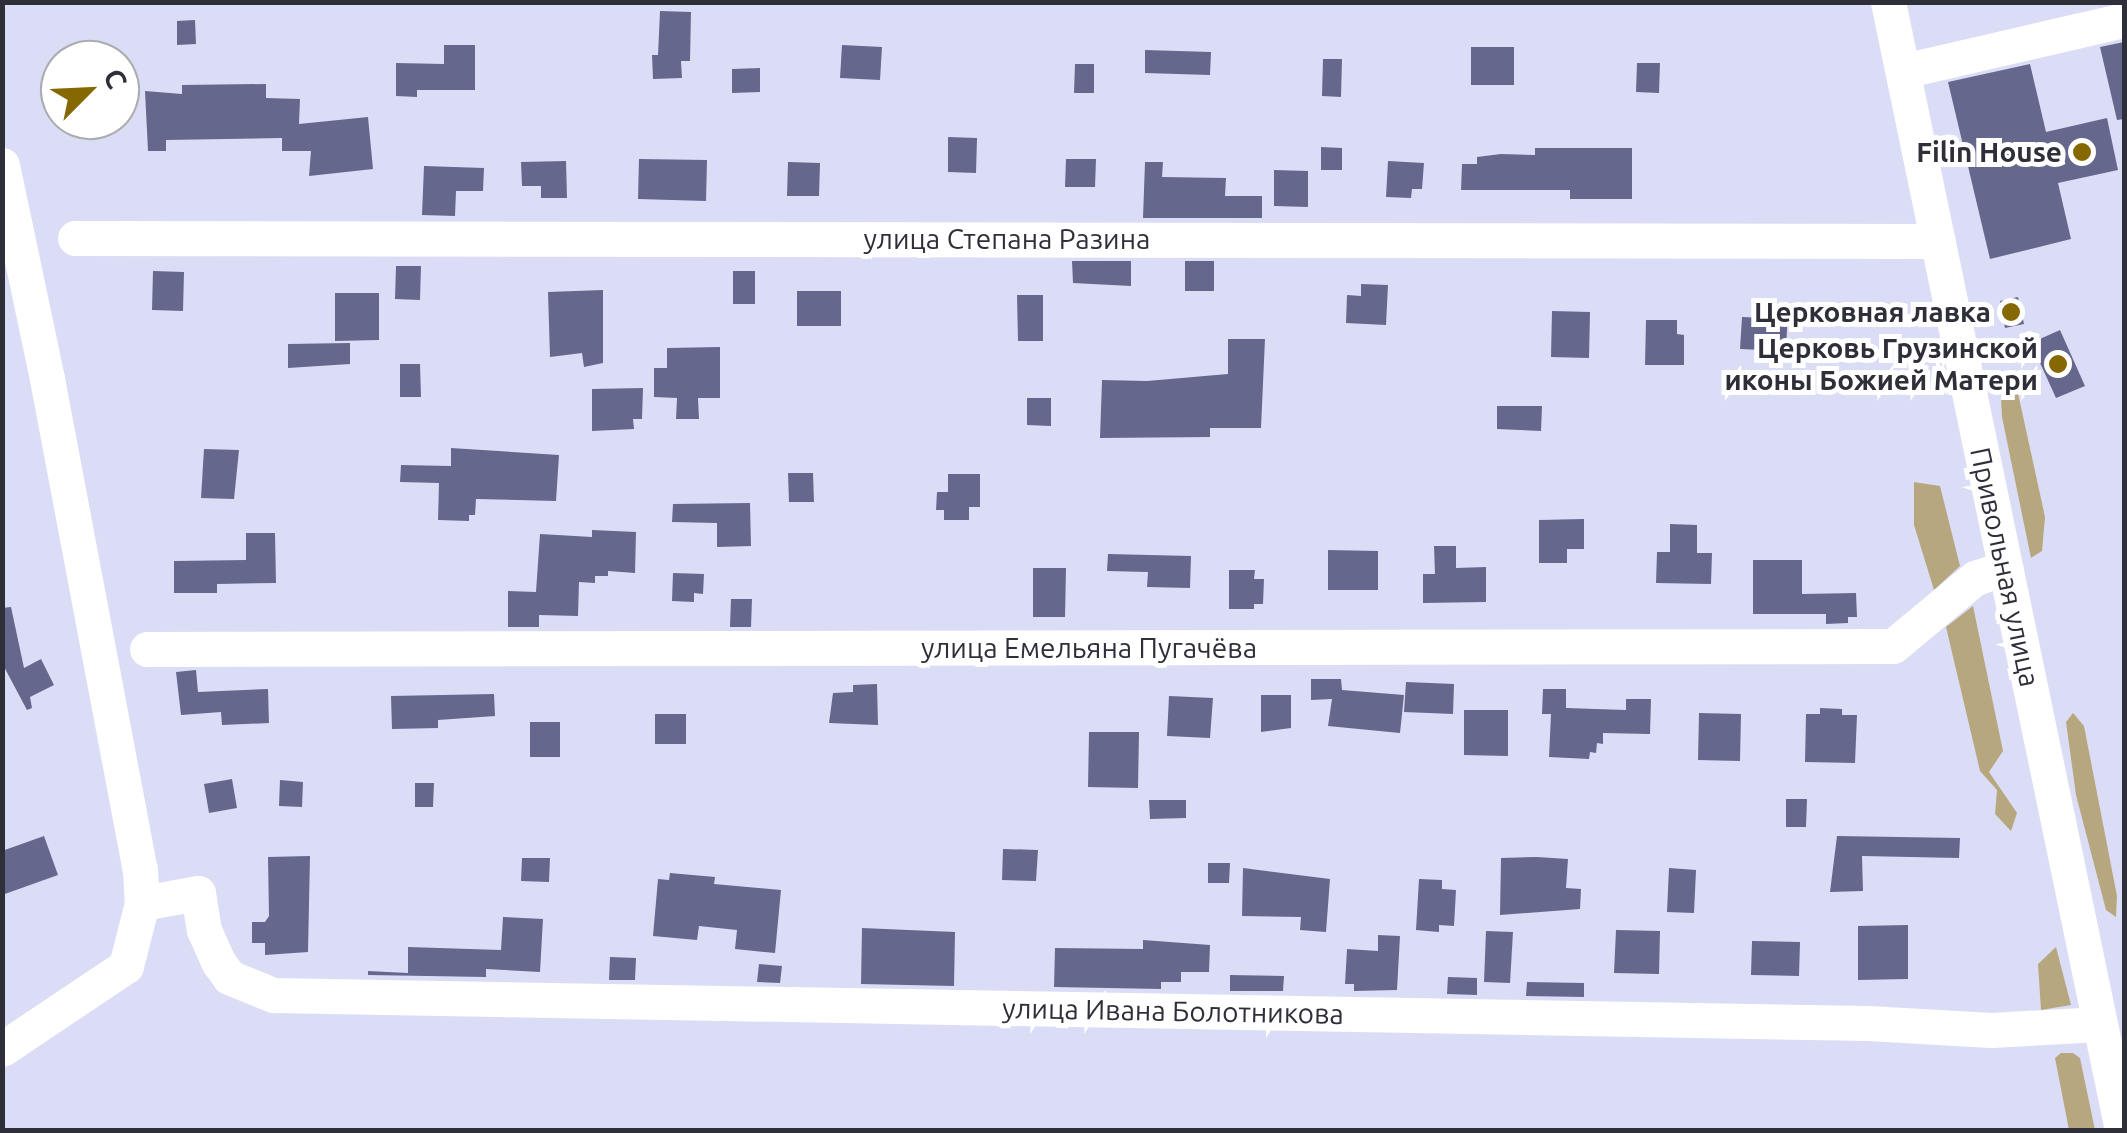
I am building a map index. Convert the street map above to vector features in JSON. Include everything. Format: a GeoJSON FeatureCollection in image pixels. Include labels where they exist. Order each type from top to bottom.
{"type":"FeatureCollection","features":[{"type":"Feature","properties":{"kind":"street","name":"Привольная улица"},"geometry":{"type":"LineString","coordinates":[[1888,2],[2122,1130]]}},
{"type":"Feature","properties":{"kind":"street"},"geometry":{"type":"LineString","coordinates":[[1903,71],[2124,20]]}},
{"type":"Feature","properties":{"kind":"street"},"geometry":{"type":"LineString","coordinates":[[2,165],[77,536],[140,870],[142,903],[126,966],[2,1049]]}},
{"type":"Feature","properties":{"kind":"street","name":"улица Степана Разина"},"geometry":{"type":"LineString","coordinates":[[75,238],[1938,241]]}},
{"type":"Feature","properties":{"kind":"street","name":"улица Емельяна Пугачёва"},"geometry":{"type":"LineString","coordinates":[[147,649],[1892,646],[1975,578],[2005,568]]}},
{"type":"Feature","properties":{"kind":"street","name":"улица Ивана Болотникова"},"geometry":{"type":"LineString","coordinates":[[142,903],[198,893],[210,951],[229,978],[273,995],[1868,1023],[1991,1030],[2100,1024]]}},
{"type":"Feature","properties":{"kind":"shaded area"},"geometry":{"type":"Polygon","coordinates":[[[2011,378],[2016,384],[2045,517],[2042,551],[2031,558],[2002,417],[2000,380],[2011,378]]]}},
{"type":"Feature","properties":{"kind":"shaded area"},"geometry":{"type":"Polygon","coordinates":[[[1914,482],[1940,486],[1960,566],[1934,590],[1914,525],[1914,482]]]}},
{"type":"Feature","properties":{"kind":"shaded area"},"geometry":{"type":"Polygon","coordinates":[[[1973,606],[2003,751],[1989,772],[2017,813],[2011,831],[1995,814],[1997,790],[1980,771],[1946,627],[1973,606]]]}},
{"type":"Feature","properties":{"kind":"shaded area"},"geometry":{"type":"Polygon","coordinates":[[[2073,713],[2084,726],[2117,896],[2116,917],[2106,910],[2076,795],[2066,722],[2073,713]]]}},
{"type":"Feature","properties":{"kind":"shaded area"},"geometry":{"type":"Polygon","coordinates":[[[2056,947],[2071,1005],[2041,1010],[2038,964],[2056,947]]]}},
{"type":"Feature","properties":{"kind":"shaded area"},"geometry":{"type":"Polygon","coordinates":[[[2061,1053],[2073,1053],[2080,1058],[2095,1130],[2069,1130],[2055,1058],[2061,1053]]]}},
{"type":"Feature","properties":{"kind":"building"},"geometry":{"type":"Polygon","coordinates":[[[660,11],[691,12],[690,61],[681,61],[682,78],[653,79],[652,55],[658,55],[660,11]]]}},
{"type":"Feature","properties":{"kind":"building"},"geometry":{"type":"Polygon","coordinates":[[[195,20],[196,44],[177,45],[177,21],[195,20]]]}},
{"type":"Feature","properties":{"kind":"building"},"geometry":{"type":"Polygon","coordinates":[[[2124,42],[2124,119],[2117,120],[2100,47],[2124,42]]]}},
{"type":"Feature","properties":{"kind":"building"},"geometry":{"type":"Polygon","coordinates":[[[444,45],[475,45],[475,90],[417,90],[417,97],[396,96],[396,63],[444,64],[444,45]]]}},
{"type":"Feature","properties":{"kind":"building"},"geometry":{"type":"Polygon","coordinates":[[[842,45],[882,47],[880,80],[840,78],[842,45]]]}},
{"type":"Feature","properties":{"kind":"building"},"geometry":{"type":"Polygon","coordinates":[[[1471,47],[1514,47],[1514,85],[1471,85],[1471,47]]]}},
{"type":"Feature","properties":{"kind":"building"},"geometry":{"type":"Polygon","coordinates":[[[1145,50],[1211,52],[1210,75],[1145,73],[1145,50]]]}},
{"type":"Feature","properties":{"kind":"building"},"geometry":{"type":"Polygon","coordinates":[[[1323,59],[1342,59],[1341,97],[1322,96],[1323,59]]]}},
{"type":"Feature","properties":{"kind":"building"},"geometry":{"type":"Polygon","coordinates":[[[1637,63],[1660,63],[1659,93],[1636,92],[1637,63]]]}},
{"type":"Feature","properties":{"kind":"building"},"geometry":{"type":"Polygon","coordinates":[[[1075,64],[1094,64],[1094,93],[1074,93],[1075,64]]]}},
{"type":"Feature","properties":{"kind":"building"},"geometry":{"type":"Polygon","coordinates":[[[2030,64],[2046,132],[2107,118],[2118,170],[2058,183],[2071,239],[1990,259],[1948,82],[2030,64]]]}},
{"type":"Feature","properties":{"kind":"building"},"geometry":{"type":"Polygon","coordinates":[[[760,68],[760,92],[732,93],[732,69],[760,68]]]}},
{"type":"Feature","properties":{"kind":"building"},"geometry":{"type":"Polygon","coordinates":[[[266,84],[266,98],[300,99],[299,124],[368,117],[373,169],[309,176],[311,151],[282,151],[282,138],[166,140],[166,151],[148,151],[145,91],[182,94],[182,85],[266,84]]]}},
{"type":"Feature","properties":{"kind":"building"},"geometry":{"type":"Polygon","coordinates":[[[948,137],[977,138],[976,173],[948,172],[948,137]]]}},
{"type":"Feature","properties":{"kind":"building"},"geometry":{"type":"Polygon","coordinates":[[[1321,147],[1342,148],[1342,170],[1321,170],[1321,147]]]}},
{"type":"Feature","properties":{"kind":"building"},"geometry":{"type":"Polygon","coordinates":[[[1535,148],[1632,148],[1632,199],[1570,199],[1570,190],[1461,190],[1462,164],[1477,164],[1477,157],[1501,154],[1535,155],[1535,148]]]}},
{"type":"Feature","properties":{"kind":"building"},"geometry":{"type":"Polygon","coordinates":[[[639,159],[707,160],[706,201],[638,199],[639,159]]]}},
{"type":"Feature","properties":{"kind":"building"},"geometry":{"type":"Polygon","coordinates":[[[1066,159],[1096,159],[1095,187],[1065,187],[1066,159]]]}},
{"type":"Feature","properties":{"kind":"building"},"geometry":{"type":"Polygon","coordinates":[[[566,161],[567,198],[541,198],[541,186],[522,186],[521,162],[566,161]]]}},
{"type":"Feature","properties":{"kind":"building"},"geometry":{"type":"Polygon","coordinates":[[[1388,161],[1424,163],[1422,189],[1412,189],[1411,198],[1386,197],[1388,161]]]}},
{"type":"Feature","properties":{"kind":"building"},"geometry":{"type":"Polygon","coordinates":[[[788,162],[820,163],[819,196],[787,196],[788,162]]]}},
{"type":"Feature","properties":{"kind":"building"},"geometry":{"type":"Polygon","coordinates":[[[1145,162],[1163,162],[1162,177],[1226,178],[1225,196],[1262,196],[1262,218],[1143,218],[1145,162]]]}},
{"type":"Feature","properties":{"kind":"building"},"geometry":{"type":"Polygon","coordinates":[[[424,166],[484,168],[483,191],[456,191],[455,216],[422,215],[424,166]]]}},
{"type":"Feature","properties":{"kind":"building"},"geometry":{"type":"Polygon","coordinates":[[[1274,170],[1308,171],[1308,207],[1274,206],[1274,170]]]}},
{"type":"Feature","properties":{"kind":"building"},"geometry":{"type":"Polygon","coordinates":[[[1072,261],[1131,261],[1131,286],[1073,283],[1072,261]]]}},
{"type":"Feature","properties":{"kind":"building"},"geometry":{"type":"Polygon","coordinates":[[[1185,261],[1214,261],[1214,291],[1185,291],[1185,261]]]}},
{"type":"Feature","properties":{"kind":"building"},"geometry":{"type":"Polygon","coordinates":[[[396,266],[421,266],[420,300],[395,299],[396,266]]]}},
{"type":"Feature","properties":{"kind":"building"},"geometry":{"type":"Polygon","coordinates":[[[153,271],[184,272],[183,311],[152,310],[153,271]]]}},
{"type":"Feature","properties":{"kind":"building"},"geometry":{"type":"Polygon","coordinates":[[[733,271],[755,271],[755,304],[733,304],[733,271]]]}},
{"type":"Feature","properties":{"kind":"building"},"geometry":{"type":"Polygon","coordinates":[[[1361,284],[1388,285],[1386,325],[1346,323],[1347,295],[1361,296],[1361,284]]]}},
{"type":"Feature","properties":{"kind":"building"},"geometry":{"type":"Polygon","coordinates":[[[603,290],[603,363],[584,367],[582,353],[550,357],[548,292],[603,290]]]}},
{"type":"Feature","properties":{"kind":"building"},"geometry":{"type":"Polygon","coordinates":[[[797,291],[841,291],[841,326],[797,326],[797,291]]]}},
{"type":"Feature","properties":{"kind":"building"},"geometry":{"type":"Polygon","coordinates":[[[335,293],[379,293],[379,340],[335,341],[335,293]]]}},
{"type":"Feature","properties":{"kind":"building"},"geometry":{"type":"Polygon","coordinates":[[[1017,295],[1043,295],[1043,341],[1018,341],[1017,295]]]}},
{"type":"Feature","properties":{"kind":"building"},"geometry":{"type":"Polygon","coordinates":[[[2018,297],[2024,324],[2005,328],[2000,301],[2018,297]]]}},
{"type":"Feature","properties":{"kind":"building"},"geometry":{"type":"Polygon","coordinates":[[[1767,306],[1788,307],[1786,351],[1740,349],[1742,317],[1767,318],[1767,306]]]}},
{"type":"Feature","properties":{"kind":"building"},"geometry":{"type":"Polygon","coordinates":[[[1552,311],[1590,312],[1589,358],[1551,357],[1552,311]]]}},
{"type":"Feature","properties":{"kind":"building"},"geometry":{"type":"Polygon","coordinates":[[[1646,320],[1677,320],[1677,334],[1684,335],[1684,365],[1645,365],[1646,320]]]}},
{"type":"Feature","properties":{"kind":"building","name":"Церковь Грузинской иконы Божией Матери"},"geometry":{"type":"Polygon","coordinates":[[[2060,330],[2085,386],[2056,398],[2031,343],[2060,330]]]}},
{"type":"Feature","properties":{"kind":"building"},"geometry":{"type":"Polygon","coordinates":[[[1228,339],[1265,339],[1261,428],[1210,428],[1210,437],[1100,438],[1102,380],[1147,381],[1228,374],[1228,339]]]}},
{"type":"Feature","properties":{"kind":"building"},"geometry":{"type":"Polygon","coordinates":[[[350,343],[350,364],[288,368],[288,344],[350,343]]]}},
{"type":"Feature","properties":{"kind":"building"},"geometry":{"type":"Polygon","coordinates":[[[720,347],[720,398],[698,398],[699,419],[676,419],[677,398],[654,397],[654,368],[667,368],[667,348],[720,347]]]}},
{"type":"Feature","properties":{"kind":"building"},"geometry":{"type":"Polygon","coordinates":[[[400,364],[420,364],[421,397],[400,397],[400,364]]]}},
{"type":"Feature","properties":{"kind":"building"},"geometry":{"type":"Polygon","coordinates":[[[643,388],[642,419],[633,419],[634,429],[592,431],[592,389],[643,388]]]}},
{"type":"Feature","properties":{"kind":"building"},"geometry":{"type":"Polygon","coordinates":[[[1027,398],[1051,398],[1051,426],[1027,425],[1027,398]]]}},
{"type":"Feature","properties":{"kind":"building"},"geometry":{"type":"Polygon","coordinates":[[[1497,406],[1542,406],[1541,431],[1497,429],[1497,406]]]}},
{"type":"Feature","properties":{"kind":"building"},"geometry":{"type":"Polygon","coordinates":[[[451,448],[559,455],[556,501],[476,499],[475,515],[469,515],[469,521],[438,520],[439,483],[400,482],[401,465],[451,466],[451,448]]]}},
{"type":"Feature","properties":{"kind":"building"},"geometry":{"type":"Polygon","coordinates":[[[204,449],[239,450],[234,499],[201,498],[204,449]]]}},
{"type":"Feature","properties":{"kind":"building"},"geometry":{"type":"Polygon","coordinates":[[[788,473],[813,473],[814,502],[789,502],[788,473]]]}},
{"type":"Feature","properties":{"kind":"building"},"geometry":{"type":"Polygon","coordinates":[[[948,474],[980,474],[980,507],[969,507],[969,520],[944,520],[944,510],[936,510],[937,492],[948,492],[948,474]]]}},
{"type":"Feature","properties":{"kind":"building"},"geometry":{"type":"Polygon","coordinates":[[[750,503],[751,546],[717,547],[717,523],[672,522],[673,504],[750,503]]]}},
{"type":"Feature","properties":{"kind":"building"},"geometry":{"type":"Polygon","coordinates":[[[1584,519],[1584,549],[1567,549],[1567,563],[1539,563],[1539,520],[1584,519]]]}},
{"type":"Feature","properties":{"kind":"building"},"geometry":{"type":"Polygon","coordinates":[[[1670,524],[1697,525],[1697,553],[1712,553],[1711,584],[1656,583],[1657,552],[1670,552],[1670,524]]]}},
{"type":"Feature","properties":{"kind":"building"},"geometry":{"type":"Polygon","coordinates":[[[592,530],[636,532],[635,573],[608,571],[608,576],[595,576],[595,583],[579,582],[578,616],[539,615],[539,627],[508,627],[508,591],[536,592],[540,534],[592,537],[592,530]]]}},
{"type":"Feature","properties":{"kind":"building"},"geometry":{"type":"Polygon","coordinates":[[[246,533],[275,533],[276,583],[217,584],[217,593],[174,593],[174,561],[246,560],[246,533]]]}},
{"type":"Feature","properties":{"kind":"building"},"geometry":{"type":"Polygon","coordinates":[[[1434,546],[1456,546],[1456,568],[1486,567],[1486,602],[1423,603],[1423,574],[1435,574],[1434,546]]]}},
{"type":"Feature","properties":{"kind":"building"},"geometry":{"type":"Polygon","coordinates":[[[1328,550],[1378,551],[1378,590],[1328,590],[1328,550]]]}},
{"type":"Feature","properties":{"kind":"building"},"geometry":{"type":"Polygon","coordinates":[[[1108,554],[1191,556],[1190,588],[1147,587],[1148,572],[1107,571],[1108,554]]]}},
{"type":"Feature","properties":{"kind":"building"},"geometry":{"type":"Polygon","coordinates":[[[1753,560],[1802,560],[1802,594],[1856,593],[1857,617],[1848,617],[1848,623],[1826,624],[1826,614],[1753,614],[1753,560]]]}},
{"type":"Feature","properties":{"kind":"building"},"geometry":{"type":"Polygon","coordinates":[[[1033,568],[1066,568],[1065,617],[1033,617],[1033,568]]]}},
{"type":"Feature","properties":{"kind":"building"},"geometry":{"type":"Polygon","coordinates":[[[1229,570],[1255,570],[1254,579],[1264,579],[1263,604],[1254,604],[1254,609],[1229,609],[1229,570]]]}},
{"type":"Feature","properties":{"kind":"building"},"geometry":{"type":"Polygon","coordinates":[[[673,573],[704,574],[703,594],[694,593],[694,602],[672,601],[673,573]]]}},
{"type":"Feature","properties":{"kind":"building"},"geometry":{"type":"Polygon","coordinates":[[[731,599],[752,599],[751,627],[730,627],[731,599]]]}},
{"type":"Feature","properties":{"kind":"building"},"geometry":{"type":"Polygon","coordinates":[[[11,607],[24,668],[41,659],[54,685],[30,697],[32,708],[27,710],[2,663],[2,608],[11,607]]]}},
{"type":"Feature","properties":{"kind":"building"},"geometry":{"type":"Polygon","coordinates":[[[196,670],[198,692],[268,689],[269,723],[222,725],[221,712],[181,715],[176,672],[196,670]]]}},
{"type":"Feature","properties":{"kind":"building"},"geometry":{"type":"Polygon","coordinates":[[[1311,679],[1341,679],[1342,690],[1404,695],[1400,733],[1328,726],[1332,699],[1311,700],[1311,679]]]}},
{"type":"Feature","properties":{"kind":"building"},"geometry":{"type":"Polygon","coordinates":[[[1406,682],[1454,684],[1453,714],[1404,712],[1406,682]]]}},
{"type":"Feature","properties":{"kind":"building"},"geometry":{"type":"Polygon","coordinates":[[[877,684],[878,725],[829,723],[833,693],[853,692],[853,685],[877,684]]]}},
{"type":"Feature","properties":{"kind":"building"},"geometry":{"type":"Polygon","coordinates":[[[1543,689],[1566,689],[1566,708],[1626,710],[1626,699],[1651,699],[1650,734],[1603,733],[1603,744],[1597,743],[1596,753],[1590,752],[1589,759],[1549,757],[1551,714],[1542,714],[1543,689]]]}},
{"type":"Feature","properties":{"kind":"building"},"geometry":{"type":"Polygon","coordinates":[[[494,694],[495,716],[438,720],[438,728],[392,729],[391,696],[494,694]]]}},
{"type":"Feature","properties":{"kind":"building"},"geometry":{"type":"Polygon","coordinates":[[[1261,695],[1291,695],[1291,728],[1261,732],[1261,695]]]}},
{"type":"Feature","properties":{"kind":"building"},"geometry":{"type":"Polygon","coordinates":[[[1169,696],[1213,698],[1210,738],[1167,736],[1169,696]]]}},
{"type":"Feature","properties":{"kind":"building"},"geometry":{"type":"Polygon","coordinates":[[[1820,708],[1842,709],[1842,715],[1857,715],[1855,763],[1805,762],[1806,714],[1820,714],[1820,708]]]}},
{"type":"Feature","properties":{"kind":"building"},"geometry":{"type":"Polygon","coordinates":[[[1464,710],[1508,710],[1508,756],[1464,755],[1464,710]]]}},
{"type":"Feature","properties":{"kind":"building"},"geometry":{"type":"Polygon","coordinates":[[[1699,713],[1741,714],[1740,761],[1698,760],[1699,713]]]}},
{"type":"Feature","properties":{"kind":"building"},"geometry":{"type":"Polygon","coordinates":[[[655,714],[686,714],[686,744],[655,744],[655,714]]]}},
{"type":"Feature","properties":{"kind":"building"},"geometry":{"type":"Polygon","coordinates":[[[530,722],[560,722],[560,757],[530,757],[530,722]]]}},
{"type":"Feature","properties":{"kind":"building"},"geometry":{"type":"Polygon","coordinates":[[[1089,732],[1139,732],[1138,788],[1088,787],[1089,732]]]}},
{"type":"Feature","properties":{"kind":"building"},"geometry":{"type":"Polygon","coordinates":[[[232,779],[237,808],[209,813],[204,784],[232,779]]]}},
{"type":"Feature","properties":{"kind":"building"},"geometry":{"type":"Polygon","coordinates":[[[280,780],[303,782],[302,807],[279,806],[280,780]]]}},
{"type":"Feature","properties":{"kind":"building"},"geometry":{"type":"Polygon","coordinates":[[[415,783],[434,783],[433,807],[415,807],[415,783]]]}},
{"type":"Feature","properties":{"kind":"building"},"geometry":{"type":"Polygon","coordinates":[[[1786,799],[1807,799],[1806,827],[1786,827],[1786,799]]]}},
{"type":"Feature","properties":{"kind":"building"},"geometry":{"type":"Polygon","coordinates":[[[1149,800],[1186,800],[1186,818],[1150,819],[1149,800]]]}},
{"type":"Feature","properties":{"kind":"building"},"geometry":{"type":"Polygon","coordinates":[[[44,836],[58,875],[2,895],[2,851],[44,836]]]}},
{"type":"Feature","properties":{"kind":"building"},"geometry":{"type":"Polygon","coordinates":[[[1837,836],[1960,838],[1959,858],[1862,856],[1863,891],[1830,892],[1837,836]]]}},
{"type":"Feature","properties":{"kind":"building"},"geometry":{"type":"Polygon","coordinates":[[[1003,849],[1038,850],[1036,881],[1002,880],[1003,849]]]}},
{"type":"Feature","properties":{"kind":"building"},"geometry":{"type":"Polygon","coordinates":[[[310,856],[308,952],[265,955],[265,943],[252,943],[252,922],[265,922],[269,916],[268,857],[310,856]]]}},
{"type":"Feature","properties":{"kind":"building"},"geometry":{"type":"Polygon","coordinates":[[[522,858],[550,858],[549,882],[521,881],[522,858]]]}},
{"type":"Feature","properties":{"kind":"building"},"geometry":{"type":"Polygon","coordinates":[[[1501,858],[1568,859],[1566,888],[1581,889],[1580,909],[1500,915],[1501,858]]]}},
{"type":"Feature","properties":{"kind":"building"},"geometry":{"type":"Polygon","coordinates":[[[1208,863],[1230,863],[1229,883],[1208,883],[1208,863]]]}},
{"type":"Feature","properties":{"kind":"building"},"geometry":{"type":"Polygon","coordinates":[[[1243,868],[1330,879],[1326,932],[1300,930],[1301,917],[1242,916],[1243,868]]]}},
{"type":"Feature","properties":{"kind":"building"},"geometry":{"type":"Polygon","coordinates":[[[1669,868],[1696,870],[1694,913],[1667,912],[1669,868]]]}},
{"type":"Feature","properties":{"kind":"building"},"geometry":{"type":"Polygon","coordinates":[[[670,873],[715,877],[714,884],[781,890],[775,953],[735,949],[737,930],[699,926],[697,940],[653,936],[658,879],[669,880],[670,873]]]}},
{"type":"Feature","properties":{"kind":"building"},"geometry":{"type":"Polygon","coordinates":[[[1419,879],[1442,880],[1442,889],[1456,890],[1454,926],[1439,925],[1439,932],[1416,930],[1419,879]]]}},
{"type":"Feature","properties":{"kind":"building"},"geometry":{"type":"Polygon","coordinates":[[[503,917],[543,919],[540,972],[486,969],[486,977],[368,975],[368,971],[408,973],[408,947],[501,950],[503,917]]]}},
{"type":"Feature","properties":{"kind":"building"},"geometry":{"type":"Polygon","coordinates":[[[1908,925],[1908,979],[1858,980],[1858,926],[1908,925]]]}},
{"type":"Feature","properties":{"kind":"building"},"geometry":{"type":"Polygon","coordinates":[[[862,928],[955,932],[954,986],[861,984],[862,928]]]}},
{"type":"Feature","properties":{"kind":"building"},"geometry":{"type":"Polygon","coordinates":[[[1616,930],[1660,931],[1659,974],[1614,973],[1616,930]]]}},
{"type":"Feature","properties":{"kind":"building"},"geometry":{"type":"Polygon","coordinates":[[[1486,931],[1513,932],[1510,983],[1484,982],[1486,931]]]}},
{"type":"Feature","properties":{"kind":"building"},"geometry":{"type":"Polygon","coordinates":[[[1378,935],[1400,936],[1397,990],[1354,991],[1354,984],[1345,984],[1347,949],[1378,951],[1378,935]]]}},
{"type":"Feature","properties":{"kind":"building"},"geometry":{"type":"Polygon","coordinates":[[[1143,940],[1210,945],[1209,972],[1181,972],[1181,982],[1161,982],[1161,989],[1054,987],[1055,948],[1143,949],[1143,940]]]}},
{"type":"Feature","properties":{"kind":"building"},"geometry":{"type":"Polygon","coordinates":[[[1752,941],[1800,942],[1799,976],[1751,975],[1752,941]]]}},
{"type":"Feature","properties":{"kind":"building"},"geometry":{"type":"Polygon","coordinates":[[[610,957],[636,958],[635,980],[609,980],[610,957]]]}},
{"type":"Feature","properties":{"kind":"building"},"geometry":{"type":"Polygon","coordinates":[[[759,964],[782,966],[780,983],[757,982],[759,964]]]}},
{"type":"Feature","properties":{"kind":"building"},"geometry":{"type":"Polygon","coordinates":[[[1230,975],[1284,976],[1283,991],[1230,991],[1230,975]]]}},
{"type":"Feature","properties":{"kind":"building"},"geometry":{"type":"Polygon","coordinates":[[[1448,977],[1477,978],[1477,995],[1447,994],[1448,977]]]}},
{"type":"Feature","properties":{"kind":"building"},"geometry":{"type":"Polygon","coordinates":[[[1527,982],[1584,983],[1584,997],[1526,996],[1527,982]]]}},
{"type":"Feature","properties":{"kind":"place","name":"Filin House"},"geometry":{"type":"Point","coordinates":[2082,152]}},
{"type":"Feature","properties":{"kind":"place","name":"Церковная лавка"},"geometry":{"type":"Point","coordinates":[2011,312]}},
{"type":"Feature","properties":{"kind":"place","name":"Церковь Грузинской иконы Божией Матери"},"geometry":{"type":"Point","coordinates":[2058,364]}}]}
